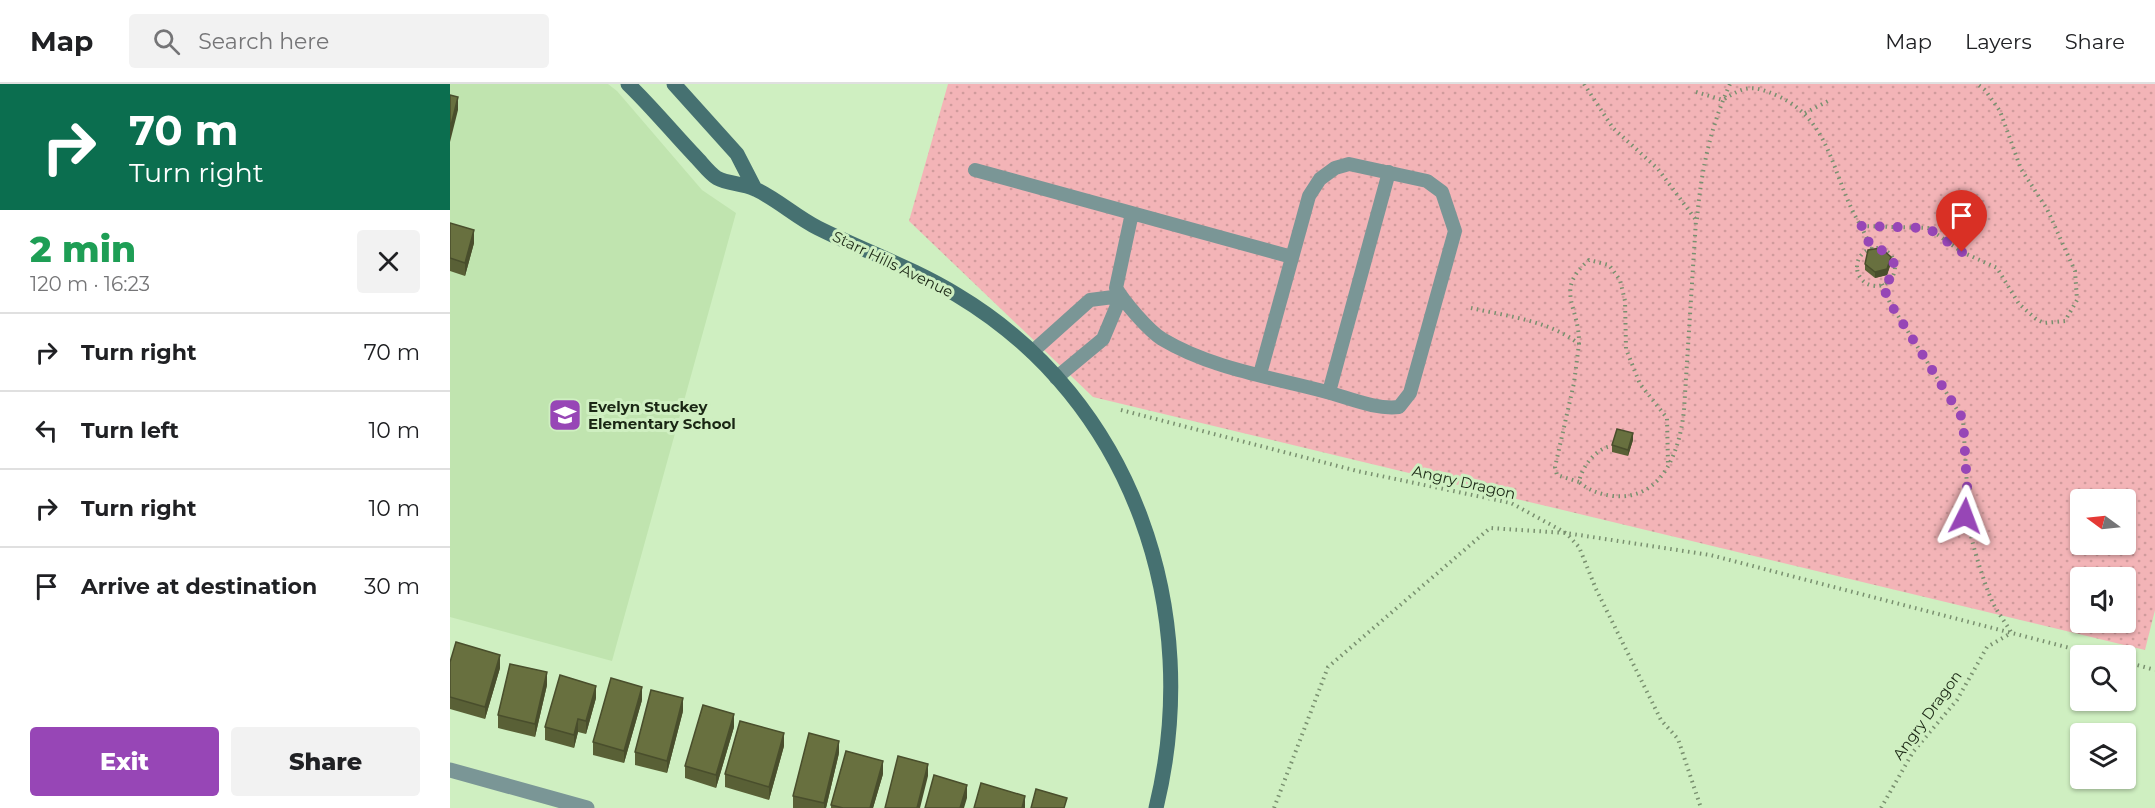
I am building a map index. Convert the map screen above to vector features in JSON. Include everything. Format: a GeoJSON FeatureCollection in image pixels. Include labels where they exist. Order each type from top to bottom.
{"type":"FeatureCollection","features":[{"type":"Feature","properties":{"kind":"street","name":"Starr Hills Avenue"},"geometry":{"type":"LineString","coordinates":[[628,84],[717,177],[755,189],[817,228],[910,270],[956,294],[1032,352],[1056,378],[1101,438],[1133,497],[1155,557],[1163,591],[1170,645],[1172,701],[1169,740],[1156,808]]}},
{"type":"Feature","properties":{"kind":"street"},"geometry":{"type":"LineString","coordinates":[[674,84],[737,154],[755,189]]}},
{"type":"Feature","properties":{"kind":"street"},"geometry":{"type":"LineString","coordinates":[[450,770],[536,802],[587,808]]}},
{"type":"Feature","properties":{"kind":"lane"},"geometry":{"type":"LineString","coordinates":[[1132,213],[1116,288],[1160,338],[1199,357],[1260,374],[1388,408],[1399,407],[1410,393],[1455,231],[1442,192],[1426,181],[1349,164],[1335,168],[1320,179],[1309,196],[1260,374]]}},
{"type":"Feature","properties":{"kind":"lane"},"geometry":{"type":"LineString","coordinates":[[975,170],[1292,257]]}},
{"type":"Feature","properties":{"kind":"lane"},"geometry":{"type":"LineString","coordinates":[[1329,392],[1389,172]]}},
{"type":"Feature","properties":{"kind":"lane"},"geometry":{"type":"LineString","coordinates":[[1032,352],[1090,300],[1121,296]]}},
{"type":"Feature","properties":{"kind":"lane"},"geometry":{"type":"LineString","coordinates":[[1056,378],[1103,339],[1121,296]]}},
{"type":"Feature","properties":{"kind":"path"},"geometry":{"type":"LineString","coordinates":[[1584,84],[1612,128],[1658,169],[1696,220]]}},
{"type":"Feature","properties":{"kind":"path"},"geometry":{"type":"LineString","coordinates":[[1668,466],[1667,418],[1640,384],[1626,348],[1625,301],[1620,280],[1609,265],[1588,260],[1574,273],[1570,286],[1569,296],[1579,332],[1579,344],[1574,383],[1555,468],[1557,475],[1563,479],[1579,482],[1598,494],[1632,495],[1654,485],[1668,466],[1674,457],[1682,428],[1696,220],[1703,165],[1730,84]]}},
{"type":"Feature","properties":{"kind":"path"},"geometry":{"type":"LineString","coordinates":[[1977,84],[1985,90]]}},
{"type":"Feature","properties":{"kind":"path"},"geometry":{"type":"LineString","coordinates":[[1861,226],[1928,228],[1962,252],[1997,268],[2019,304],[2036,319],[2044,323],[2066,321],[2077,300],[2075,271],[2047,209],[2021,169],[2000,111],[1983,84]]}},
{"type":"Feature","properties":{"kind":"path"},"geometry":{"type":"LineString","coordinates":[[1696,92],[1723,100],[1747,87],[1762,89],[1796,104],[1805,113],[1830,153],[1849,206],[1872,249]]}},
{"type":"Feature","properties":{"kind":"path"},"geometry":{"type":"LineString","coordinates":[[1805,113],[1830,100]]}},
{"type":"Feature","properties":{"kind":"path"},"geometry":{"type":"LineString","coordinates":[[1872,249],[1888,252],[1894,262],[1893,275],[1882,284],[1866,283],[1858,273],[1861,255],[1872,249]]}},
{"type":"Feature","properties":{"kind":"path"},"geometry":{"type":"LineString","coordinates":[[1882,284],[1890,303],[1963,419],[1968,503],[1965,516],[1984,582],[1994,605],[2012,632]]}},
{"type":"Feature","properties":{"kind":"path"},"geometry":{"type":"LineString","coordinates":[[1471,308],[1526,320],[1571,338],[1579,344]]}},
{"type":"Feature","properties":{"kind":"path","name":"Angry Dragon"},"geometry":{"type":"LineString","coordinates":[[1121,410],[1357,471],[1511,503],[1566,533],[1579,547],[1596,589],[1661,720],[1678,739],[1701,808]]}},
{"type":"Feature","properties":{"kind":"path"},"geometry":{"type":"LineString","coordinates":[[1579,482],[1580,474],[1594,455],[1605,447],[1613,446]]}},
{"type":"Feature","properties":{"kind":"path"},"geometry":{"type":"LineString","coordinates":[[1274,808],[1328,667],[1490,528],[1566,533],[1710,555],[2070,648]]}},
{"type":"Feature","properties":{"kind":"path","name":"Angry Dragon"},"geometry":{"type":"LineString","coordinates":[[1881,808],[1913,752],[1957,700],[1987,647],[2012,632]]}},
{"type":"Feature","properties":{"kind":"path"},"geometry":{"type":"LineString","coordinates":[[2136,665],[2155,670]]}},
{"type":"Feature","properties":{"kind":"shaded area","name":"Evelyn Stuckey Elementary School"},"geometry":{"type":"Polygon","coordinates":[[[450,84],[608,84],[617,91],[702,190],[736,213],[612,661],[450,617],[450,84]]]}},
{"type":"Feature","properties":{"kind":"shaded area"},"geometry":{"type":"Polygon","coordinates":[[[948,84],[2155,84],[2155,610],[2145,650],[2136,648],[2136,645],[2124,645],[2074,633],[2136,633],[2136,567],[2070,567],[2070,632],[1093,397],[909,221],[948,84]]]}},
{"type":"Feature","properties":{"kind":"building"},"geometry":{"type":"Polygon","coordinates":[[[450,95],[458,97],[450,129],[450,95]]]}},
{"type":"Feature","properties":{"kind":"building"},"geometry":{"type":"Polygon","coordinates":[[[450,223],[474,230],[465,263],[450,258],[450,223]]]}},
{"type":"Feature","properties":{"kind":"building"},"geometry":{"type":"Polygon","coordinates":[[[1881,248],[1891,257],[1887,269],[1875,272],[1865,264],[1868,250],[1881,248]]]}},
{"type":"Feature","properties":{"kind":"building"},"geometry":{"type":"Polygon","coordinates":[[[1617,429],[1633,433],[1628,450],[1612,445],[1617,429]]]}},
{"type":"Feature","properties":{"kind":"building"},"geometry":{"type":"Polygon","coordinates":[[[456,642],[500,655],[485,707],[450,697],[450,662],[456,642]]]}},
{"type":"Feature","properties":{"kind":"building"},"geometry":{"type":"Polygon","coordinates":[[[510,664],[547,672],[535,724],[498,715],[510,664]]]}},
{"type":"Feature","properties":{"kind":"building"},"geometry":{"type":"Polygon","coordinates":[[[560,675],[596,686],[586,721],[578,719],[574,735],[545,727],[560,675]]]}},
{"type":"Feature","properties":{"kind":"building"},"geometry":{"type":"Polygon","coordinates":[[[611,678],[642,687],[624,751],[593,742],[611,678]]]}},
{"type":"Feature","properties":{"kind":"building"},"geometry":{"type":"Polygon","coordinates":[[[651,690],[683,698],[667,761],[635,752],[651,690]]]}},
{"type":"Feature","properties":{"kind":"building"},"geometry":{"type":"Polygon","coordinates":[[[703,705],[734,714],[716,775],[685,766],[703,705]]]}},
{"type":"Feature","properties":{"kind":"building"},"geometry":{"type":"Polygon","coordinates":[[[740,721],[784,733],[769,787],[725,774],[740,721]]]}},
{"type":"Feature","properties":{"kind":"building"},"geometry":{"type":"Polygon","coordinates":[[[809,733],[839,741],[824,803],[793,796],[809,733]]]}},
{"type":"Feature","properties":{"kind":"building"},"geometry":{"type":"Polygon","coordinates":[[[846,751],[883,761],[870,808],[843,808],[831,805],[846,751]]]}},
{"type":"Feature","properties":{"kind":"building"},"geometry":{"type":"Polygon","coordinates":[[[898,756],[928,764],[917,808],[885,808],[898,756]]]}},
{"type":"Feature","properties":{"kind":"building"},"geometry":{"type":"Polygon","coordinates":[[[934,775],[967,785],[960,808],[925,808],[934,775]]]}},
{"type":"Feature","properties":{"kind":"building"},"geometry":{"type":"Polygon","coordinates":[[[981,783],[1025,796],[1022,808],[974,808],[981,783]]]}},
{"type":"Feature","properties":{"kind":"building"},"geometry":{"type":"Polygon","coordinates":[[[1036,789],[1067,798],[1064,808],[1031,808],[1036,789]]]}},
{"type":"Feature","properties":{"kind":"place","name":"Evelyn Stuckey Elementary School"},"geometry":{"type":"Point","coordinates":[565,415]}},
{"type":"Feature","properties":{"kind":"route"},"geometry":{"type":"LineString","coordinates":[[1962,252],[1928,228],[1891,229],[1861,226],[1872,249],[1883,249],[1892,257],[1895,269],[1893,275],[1882,284],[1890,303],[1963,419],[1968,503],[1965,516]]}}]}
